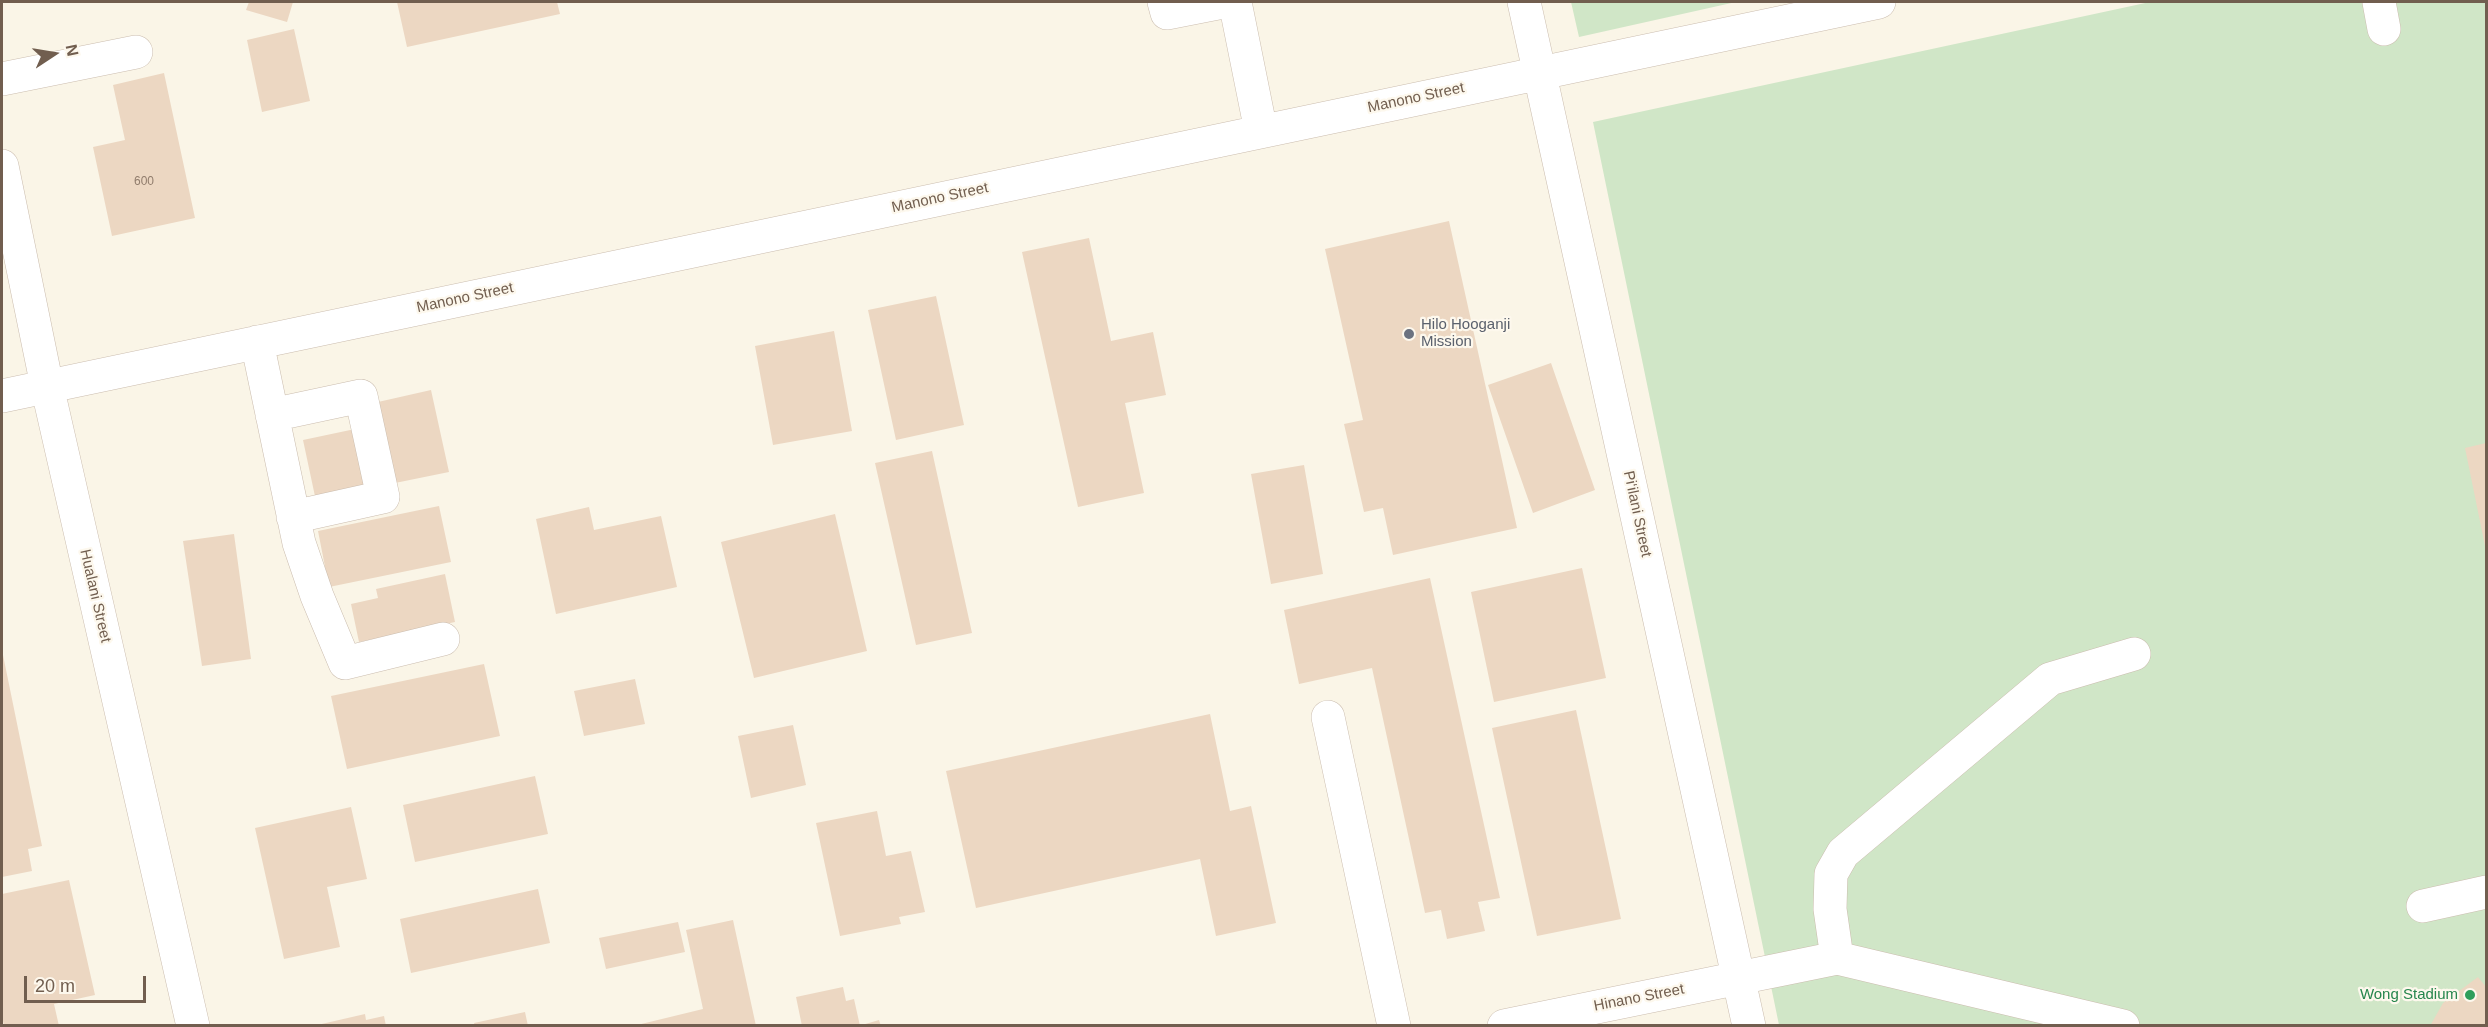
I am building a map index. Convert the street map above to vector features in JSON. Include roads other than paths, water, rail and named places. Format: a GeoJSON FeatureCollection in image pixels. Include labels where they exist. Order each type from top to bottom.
{"type":"FeatureCollection","features":[{"type":"Feature","properties":{"kind":"street"},"geometry":{"type":"LineString","coordinates":[[1164,2],[1167,13],[1223,2]]}},
{"type":"Feature","properties":{"kind":"street"},"geometry":{"type":"LineString","coordinates":[[1235,2],[1261,131]]}},
{"type":"Feature","properties":{"kind":"street","name":"Pi‘ilani Street"},"geometry":{"type":"LineString","coordinates":[[1524,2],[1749,1026]]}},
{"type":"Feature","properties":{"kind":"street","name":"Manono Street"},"geometry":{"type":"LineString","coordinates":[[2,396],[1880,2]]}},
{"type":"Feature","properties":{"kind":"street"},"geometry":{"type":"LineString","coordinates":[[2,79],[135,52]]}},
{"type":"Feature","properties":{"kind":"street","name":"Hualani Street"},"geometry":{"type":"LineString","coordinates":[[2,166],[47,386],[193,1026]]}},
{"type":"Feature","properties":{"kind":"street"},"geometry":{"type":"LineString","coordinates":[[257,342],[299,543],[317,596],[345,663],[443,639]]}},
{"type":"Feature","properties":{"kind":"street"},"geometry":{"type":"LineString","coordinates":[[272,415],[361,396],[383,497],[293,517]]}},
{"type":"Feature","properties":{"kind":"street"},"geometry":{"type":"LineString","coordinates":[[2123,1026],[1837,957],[1830,909],[1831,874],[1843,853],[2050,679],[2133,654]]}},
{"type":"Feature","properties":{"kind":"street"},"geometry":{"type":"LineString","coordinates":[[1328,717],[1394,1026]]}},
{"type":"Feature","properties":{"kind":"street"},"geometry":{"type":"LineString","coordinates":[[2423,906],[2487,892]]}},
{"type":"Feature","properties":{"kind":"street","name":"Hinano Street"},"geometry":{"type":"LineString","coordinates":[[1504,1026],[1837,957]]}},
{"type":"Feature","properties":{"kind":"place","name":"Hilo Hooganji Mission"},"geometry":{"type":"Point","coordinates":[1409,334]}},
{"type":"Feature","properties":{"kind":"place","name":"Wong Stadium"},"geometry":{"type":"Point","coordinates":[2470,995]}}]}
